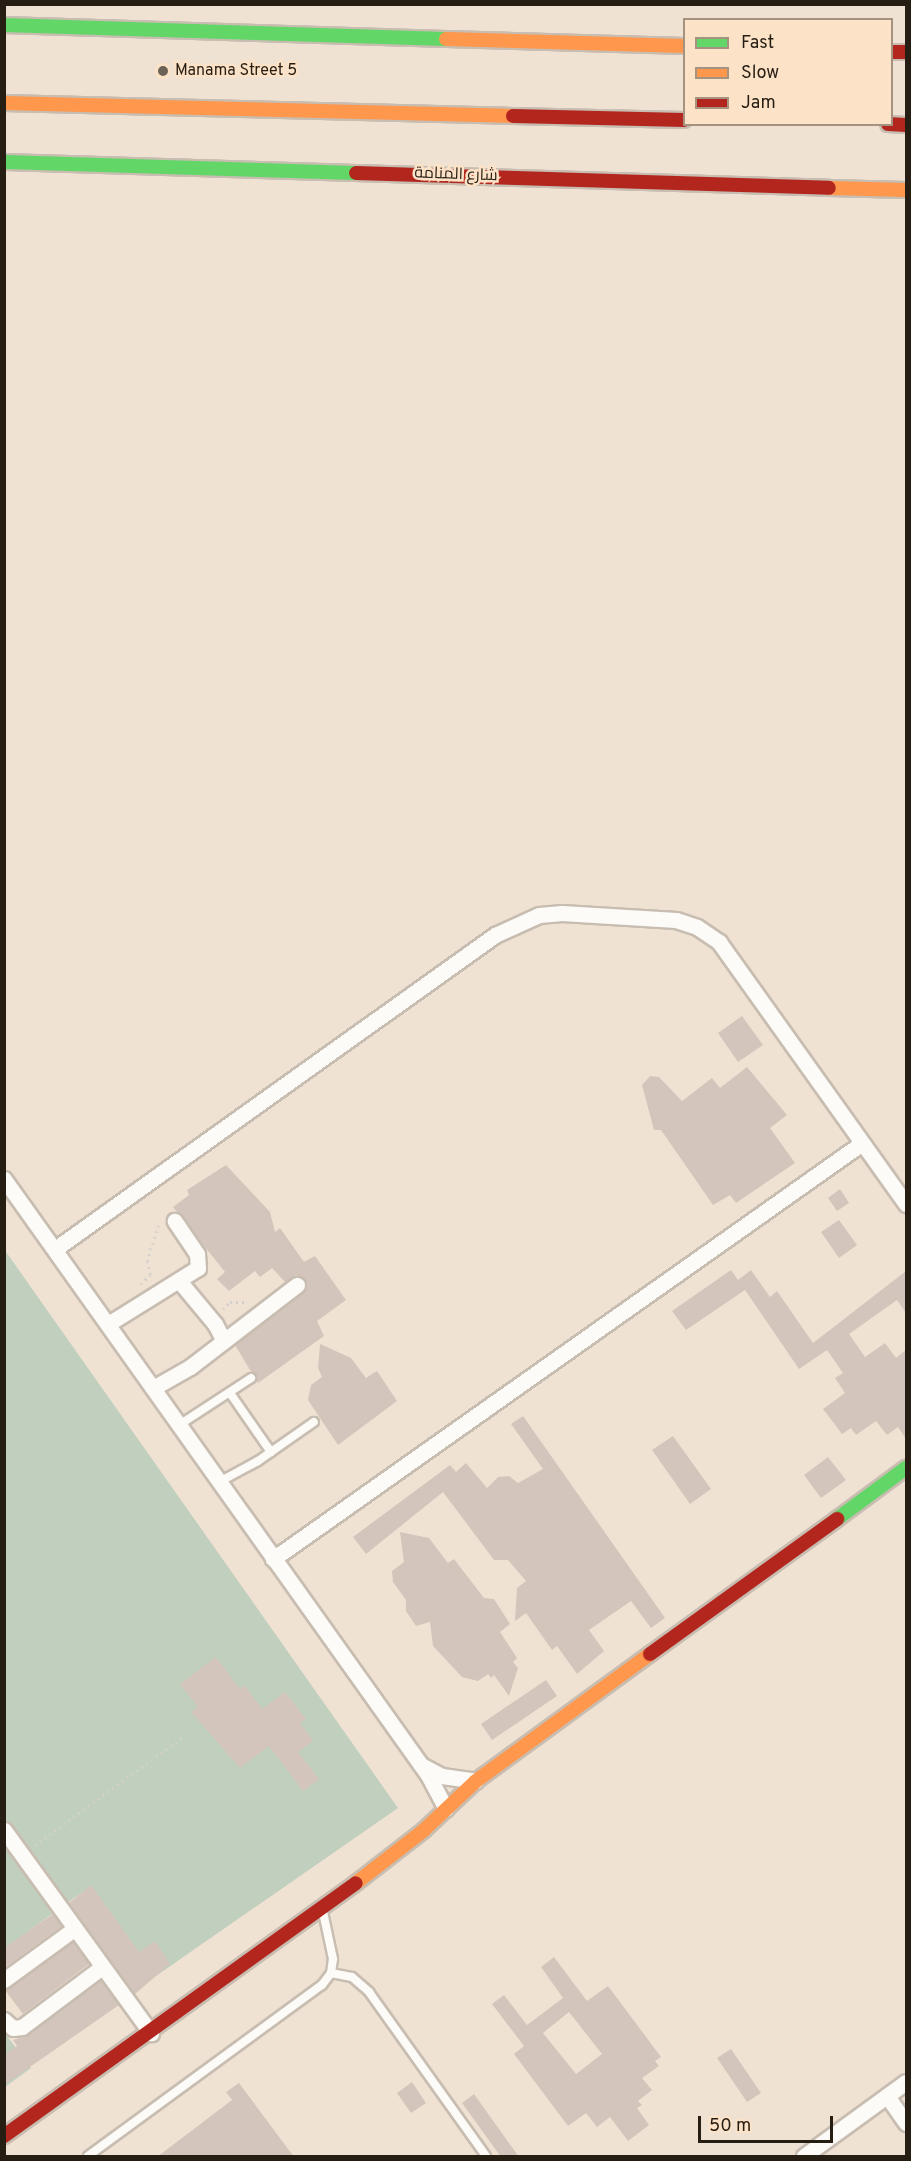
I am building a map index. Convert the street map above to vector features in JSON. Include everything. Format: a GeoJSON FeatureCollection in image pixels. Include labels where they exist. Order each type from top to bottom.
{"type":"FeatureCollection","features":[{"type":"Feature","properties":{"kind":"street"},"geometry":{"type":"LineString","coordinates":[[4,25],[683,46]]}},
{"type":"Feature","properties":{"kind":"street"},"geometry":{"type":"LineString","coordinates":[[4,103],[683,120]]}},
{"type":"Feature","properties":{"kind":"street","name":"شارع المنامة"},"geometry":{"type":"LineString","coordinates":[[4,162],[906,190]]}},
{"type":"Feature","properties":{"kind":"street"},"geometry":{"type":"LineString","coordinates":[[55,1249],[495,935],[539,915],[676,920],[697,927],[719,942],[906,1204]]}},
{"type":"Feature","properties":{"kind":"street"},"geometry":{"type":"LineString","coordinates":[[273,1560],[862,1143]]}},
{"type":"Feature","properties":{"kind":"street"},"geometry":{"type":"LineString","coordinates":[[4,1179],[421,1765],[446,1809]]}},
{"type":"Feature","properties":{"kind":"street"},"geometry":{"type":"LineString","coordinates":[[108,1324],[180,1282],[198,1268],[199,1258],[175,1221]]}},
{"type":"Feature","properties":{"kind":"street"},"geometry":{"type":"LineString","coordinates":[[180,1282],[215,1324],[224,1341]]}},
{"type":"Feature","properties":{"kind":"street"},"geometry":{"type":"LineString","coordinates":[[153,1388],[224,1341],[297,1286]]}},
{"type":"Feature","properties":{"kind":"street"},"geometry":{"type":"LineString","coordinates":[[4,2136],[322,1910],[446,1809],[476,1781],[906,1467]]}},
{"type":"Feature","properties":{"kind":"street"},"geometry":{"type":"LineString","coordinates":[[421,1765],[442,1776],[476,1781]]}},
{"type":"Feature","properties":{"kind":"street"},"geometry":{"type":"LineString","coordinates":[[4,1830],[151,2033]]}},
{"type":"Feature","properties":{"kind":"street"},"geometry":{"type":"LineString","coordinates":[[4,1980],[74,1929]]}},
{"type":"Feature","properties":{"kind":"street"},"geometry":{"type":"LineString","coordinates":[[4,2020],[13,2028],[22,2027],[102,1967]]}},
{"type":"Feature","properties":{"kind":"street"},"geometry":{"type":"LineString","coordinates":[[804,2157],[906,2082]]}},
{"type":"Feature","properties":{"kind":"street"},"geometry":{"type":"LineString","coordinates":[[886,2096],[906,2123]]}},
{"type":"Feature","properties":{"kind":"lane"},"geometry":{"type":"LineString","coordinates":[[179,1425],[231,1393],[250,1378]]}},
{"type":"Feature","properties":{"kind":"lane"},"geometry":{"type":"LineString","coordinates":[[231,1393],[271,1452]]}},
{"type":"Feature","properties":{"kind":"lane"},"geometry":{"type":"LineString","coordinates":[[219,1482],[271,1452],[314,1422]]}},
{"type":"Feature","properties":{"kind":"lane"},"geometry":{"type":"LineString","coordinates":[[88,2157],[311,1995],[331,1973],[332,1952],[322,1910]]}},
{"type":"Feature","properties":{"kind":"lane"},"geometry":{"type":"LineString","coordinates":[[331,1973],[352,1977],[369,1992],[486,2157]]}},
{"type":"Feature","properties":{"kind":"path"},"geometry":{"type":"LineString","coordinates":[[153,1297],[141,1284],[151,1274],[147,1261],[154,1236],[164,1219],[170,1215],[175,1221]]}},
{"type":"Feature","properties":{"kind":"path"},"geometry":{"type":"LineString","coordinates":[[22,1854],[184,1736]]}},
{"type":"Feature","properties":{"kind":"green space"},"geometry":{"type":"Polygon","coordinates":[[[4,1249],[398,1808],[156,1976],[91,1886],[5,1948],[4,1249]]]}},
{"type":"Feature","properties":{"kind":"green space"},"geometry":{"type":"Polygon","coordinates":[[[4,2032],[31,2068],[5,2087],[4,2087],[4,2032]]]}},
{"type":"Feature","properties":{"kind":"building"},"geometry":{"type":"Polygon","coordinates":[[[742,1016],[763,1045],[738,1062],[718,1033],[742,1016]]]}},
{"type":"Feature","properties":{"kind":"building"},"geometry":{"type":"Polygon","coordinates":[[[747,1067],[787,1115],[770,1128],[795,1163],[736,1203],[730,1195],[713,1205],[661,1130],[654,1130],[642,1085],[650,1076],[659,1077],[682,1101],[712,1078],[720,1088],[747,1067]]]}},
{"type":"Feature","properties":{"kind":"building"},"geometry":{"type":"Polygon","coordinates":[[[226,1165],[270,1212],[275,1232],[280,1228],[304,1262],[315,1256],[346,1300],[317,1321],[324,1336],[258,1383],[235,1345],[303,1293],[307,1283],[296,1275],[285,1282],[272,1268],[260,1277],[255,1271],[229,1291],[217,1279],[225,1272],[173,1207],[189,1195],[187,1190],[226,1165]]]}},
{"type":"Feature","properties":{"kind":"building"},"geometry":{"type":"Polygon","coordinates":[[[840,1189],[849,1203],[837,1211],[828,1198],[840,1189]]]}},
{"type":"Feature","properties":{"kind":"building"},"geometry":{"type":"Polygon","coordinates":[[[839,1220],[857,1245],[839,1258],[821,1232],[839,1220]]]}},
{"type":"Feature","properties":{"kind":"building"},"geometry":{"type":"Polygon","coordinates":[[[731,1270],[738,1280],[751,1270],[770,1297],[777,1291],[813,1343],[906,1271],[906,1313],[897,1300],[849,1334],[865,1357],[885,1343],[896,1358],[906,1350],[906,1439],[898,1427],[887,1435],[876,1421],[856,1435],[851,1428],[842,1434],[823,1409],[845,1393],[835,1378],[843,1373],[827,1350],[799,1369],[745,1290],[686,1330],[672,1311],[731,1270]]]}},
{"type":"Feature","properties":{"kind":"building"},"geometry":{"type":"Polygon","coordinates":[[[320,1344],[351,1358],[366,1378],[377,1371],[397,1401],[338,1445],[308,1400],[311,1385],[322,1377],[318,1368],[320,1344]]]}},
{"type":"Feature","properties":{"kind":"building"},"geometry":{"type":"Polygon","coordinates":[[[523,1416],[665,1618],[651,1628],[631,1601],[589,1630],[604,1651],[577,1674],[557,1646],[552,1650],[526,1613],[515,1621],[517,1588],[526,1581],[508,1560],[494,1560],[443,1492],[366,1554],[353,1537],[450,1465],[456,1472],[466,1463],[487,1488],[498,1477],[509,1476],[518,1483],[543,1469],[511,1424],[523,1416]]]}},
{"type":"Feature","properties":{"kind":"building"},"geometry":{"type":"Polygon","coordinates":[[[673,1436],[711,1489],[690,1504],[652,1450],[673,1436]]]}},
{"type":"Feature","properties":{"kind":"building"},"geometry":{"type":"Polygon","coordinates":[[[828,1457],[846,1480],[821,1498],[804,1475],[828,1457]]]}},
{"type":"Feature","properties":{"kind":"building"},"geometry":{"type":"Polygon","coordinates":[[[400,1532],[429,1538],[448,1563],[454,1559],[484,1598],[494,1599],[510,1624],[500,1632],[517,1658],[513,1662],[518,1668],[509,1696],[494,1675],[491,1678],[488,1674],[478,1681],[462,1677],[433,1646],[430,1622],[416,1626],[406,1611],[406,1600],[393,1582],[392,1571],[404,1562],[400,1532]]]}},
{"type":"Feature","properties":{"kind":"building"},"geometry":{"type":"Polygon","coordinates":[[[216,1657],[240,1689],[244,1685],[262,1709],[285,1692],[306,1719],[300,1723],[313,1741],[298,1752],[319,1779],[303,1791],[269,1746],[240,1768],[191,1712],[198,1707],[180,1684],[216,1657]]]}},
{"type":"Feature","properties":{"kind":"building"},"geometry":{"type":"Polygon","coordinates":[[[546,1680],[557,1696],[492,1740],[481,1724],[546,1680]]]}},
{"type":"Feature","properties":{"kind":"building"},"geometry":{"type":"Polygon","coordinates":[[[91,1885],[139,1952],[155,1941],[170,1964],[135,1994],[69,1903],[91,1885]]]}},
{"type":"Feature","properties":{"kind":"building"},"geometry":{"type":"Polygon","coordinates":[[[53,1914],[62,1926],[4,1968],[4,1948],[53,1914]]]}},
{"type":"Feature","properties":{"kind":"building"},"geometry":{"type":"Polygon","coordinates":[[[73,1942],[89,1964],[23,2014],[5,1990],[73,1942]]]}},
{"type":"Feature","properties":{"kind":"building"},"geometry":{"type":"Polygon","coordinates":[[[554,1957],[587,2001],[608,1986],[661,2057],[655,2061],[659,2066],[642,2078],[652,2090],[638,2101],[642,2105],[637,2108],[649,2125],[628,2141],[610,2117],[597,2127],[586,2113],[568,2126],[514,2054],[524,2046],[492,2004],[504,1995],[527,2025],[563,1998],[541,1967],[554,1957]],[[569,2012],[543,2033],[576,2074],[602,2054],[569,2012]]]}},
{"type":"Feature","properties":{"kind":"building"},"geometry":{"type":"Polygon","coordinates":[[[101,1980],[119,2005],[4,2085],[4,2055],[17,2046],[13,2040],[28,2035],[101,1980]]]}},
{"type":"Feature","properties":{"kind":"building"},"geometry":{"type":"Polygon","coordinates":[[[731,2049],[761,2093],[747,2102],[717,2058],[731,2049]]]}},
{"type":"Feature","properties":{"kind":"building"},"geometry":{"type":"Polygon","coordinates":[[[412,2082],[426,2103],[411,2113],[397,2093],[412,2082]]]}},
{"type":"Feature","properties":{"kind":"building"},"geometry":{"type":"Polygon","coordinates":[[[239,2083],[294,2157],[157,2157],[232,2100],[226,2092],[239,2083]]]}},
{"type":"Feature","properties":{"kind":"building"},"geometry":{"type":"Polygon","coordinates":[[[474,2094],[519,2157],[501,2157],[462,2103],[474,2094]]]}},
{"type":"Feature","properties":{"kind":"traffic: fast"},"geometry":{"type":"LineString","coordinates":[[4,25],[446,39]]}},
{"type":"Feature","properties":{"kind":"traffic: fast"},"geometry":{"type":"LineString","coordinates":[[4,162],[356,173]]}},
{"type":"Feature","properties":{"kind":"traffic: fast"},"geometry":{"type":"LineString","coordinates":[[837,1519],[906,1468]]}},
{"type":"Feature","properties":{"kind":"traffic: slow"},"geometry":{"type":"LineString","coordinates":[[446,39],[683,46]]}},
{"type":"Feature","properties":{"kind":"traffic: slow"},"geometry":{"type":"LineString","coordinates":[[4,103],[513,116]]}},
{"type":"Feature","properties":{"kind":"traffic: slow"},"geometry":{"type":"LineString","coordinates":[[829,188],[906,190]]}},
{"type":"Feature","properties":{"kind":"traffic: slow"},"geometry":{"type":"LineString","coordinates":[[356,1883],[424,1830],[476,1781],[650,1654]]}},
{"type":"Feature","properties":{"kind":"traffic: jam"},"geometry":{"type":"LineString","coordinates":[[893,52],[906,52]]}},
{"type":"Feature","properties":{"kind":"traffic: jam"},"geometry":{"type":"LineString","coordinates":[[513,116],[683,120]]}},
{"type":"Feature","properties":{"kind":"traffic: jam"},"geometry":{"type":"LineString","coordinates":[[893,124],[906,125]]}},
{"type":"Feature","properties":{"kind":"traffic: jam"},"geometry":{"type":"LineString","coordinates":[[356,173],[829,188]]}},
{"type":"Feature","properties":{"kind":"traffic: jam"},"geometry":{"type":"LineString","coordinates":[[650,1654],[837,1519]]}},
{"type":"Feature","properties":{"kind":"traffic: jam"},"geometry":{"type":"LineString","coordinates":[[4,2136],[356,1883]]}},
{"type":"Feature","properties":{"kind":"place","name":"Manama Street 5"},"geometry":{"type":"Point","coordinates":[163,71]}}]}
